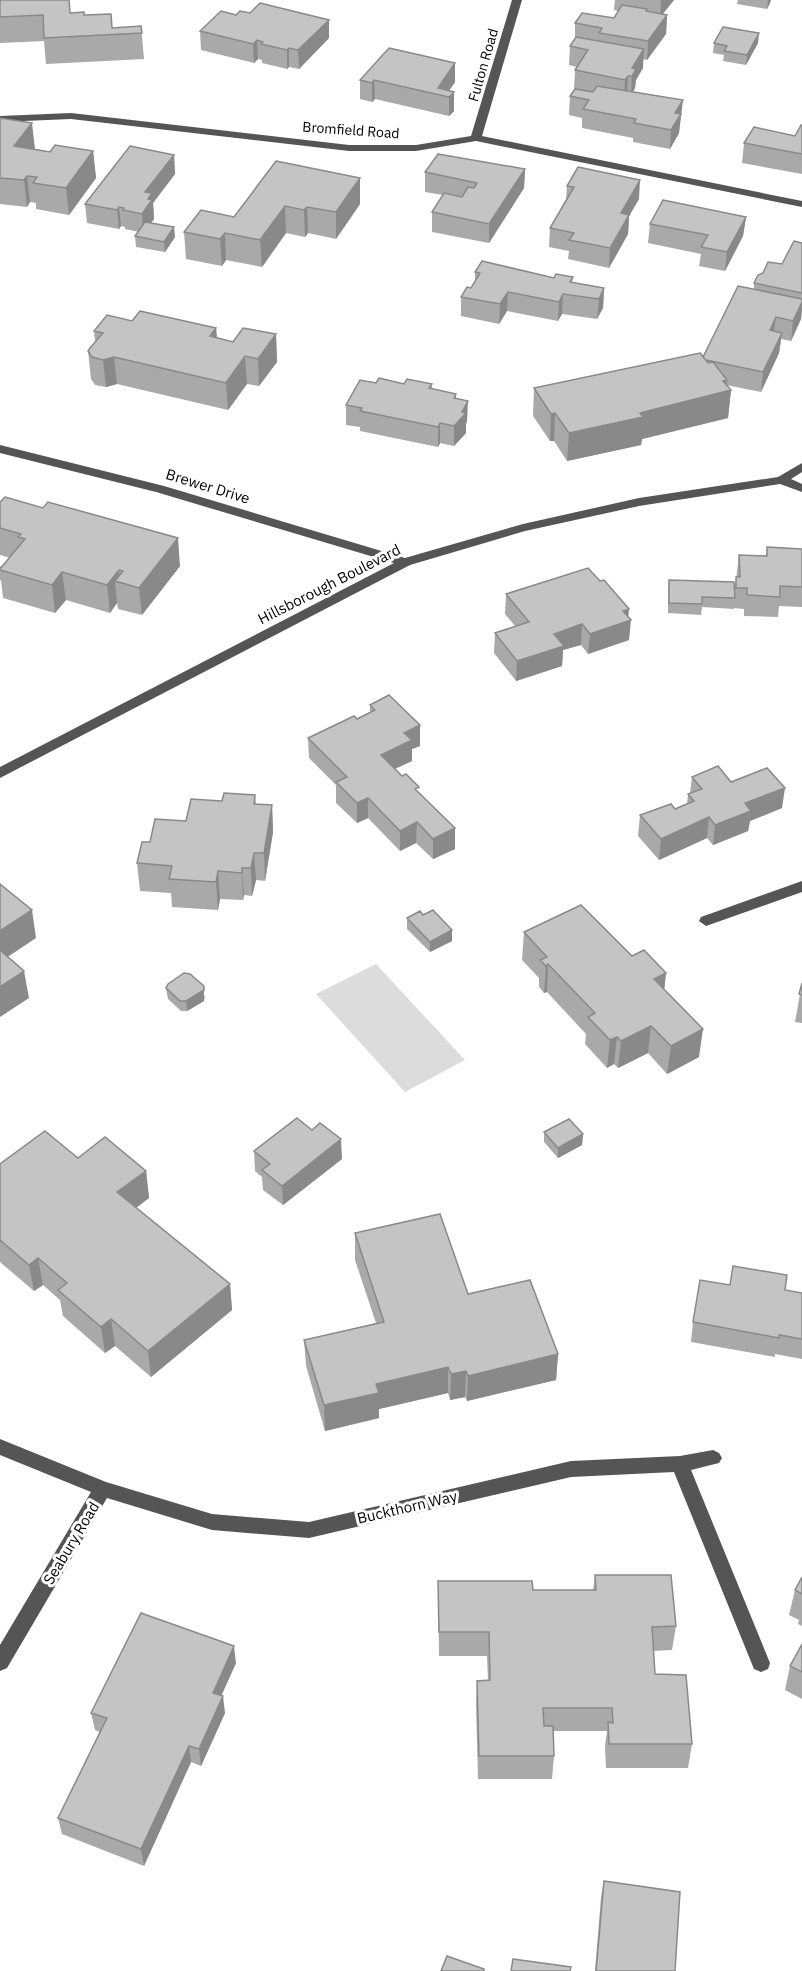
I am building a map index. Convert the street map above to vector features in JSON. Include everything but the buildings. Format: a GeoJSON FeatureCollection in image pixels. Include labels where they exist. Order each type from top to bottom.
{"type":"FeatureCollection","features":[{"type":"Feature","properties":{"kind":"street","name":"Fulton Road"},"geometry":{"type":"LineString","coordinates":[[476,138],[517,0]]}},
{"type":"Feature","properties":{"kind":"street","name":"Bromfield Road"},"geometry":{"type":"LineString","coordinates":[[0,119],[71,116],[349,148],[416,148],[476,138],[802,204]]}},
{"type":"Feature","properties":{"kind":"street","name":"Brewer Drive"},"geometry":{"type":"LineString","coordinates":[[0,449],[160,489],[405,562]]}},
{"type":"Feature","properties":{"kind":"street","name":"Hillsborough Boulevard"},"geometry":{"type":"LineString","coordinates":[[0,773],[405,562],[523,528],[639,502],[781,480],[802,467]]}},
{"type":"Feature","properties":{"kind":"street"},"geometry":{"type":"LineString","coordinates":[[781,480],[802,488]]}},
{"type":"Feature","properties":{"kind":"street"},"geometry":{"type":"LineString","coordinates":[[706,921],[802,886]]}},
{"type":"Feature","properties":{"kind":"street","name":"Seabury Road"},"geometry":{"type":"LineString","coordinates":[[0,1447],[103,1489],[0,1662]]}},
{"type":"Feature","properties":{"kind":"street","name":"Buckthorn Way"},"geometry":{"type":"LineString","coordinates":[[103,1489],[212,1522],[309,1530],[571,1469],[680,1464],[713,1458]]}},
{"type":"Feature","properties":{"kind":"street"},"geometry":{"type":"LineString","coordinates":[[680,1464],[761,1663]]}},
{"type":"Feature","properties":{"kind":"shaded area"},"geometry":{"type":"Polygon","coordinates":[[[376,964],[465,1060],[405,1092],[316,994],[376,964]]]}}]}
